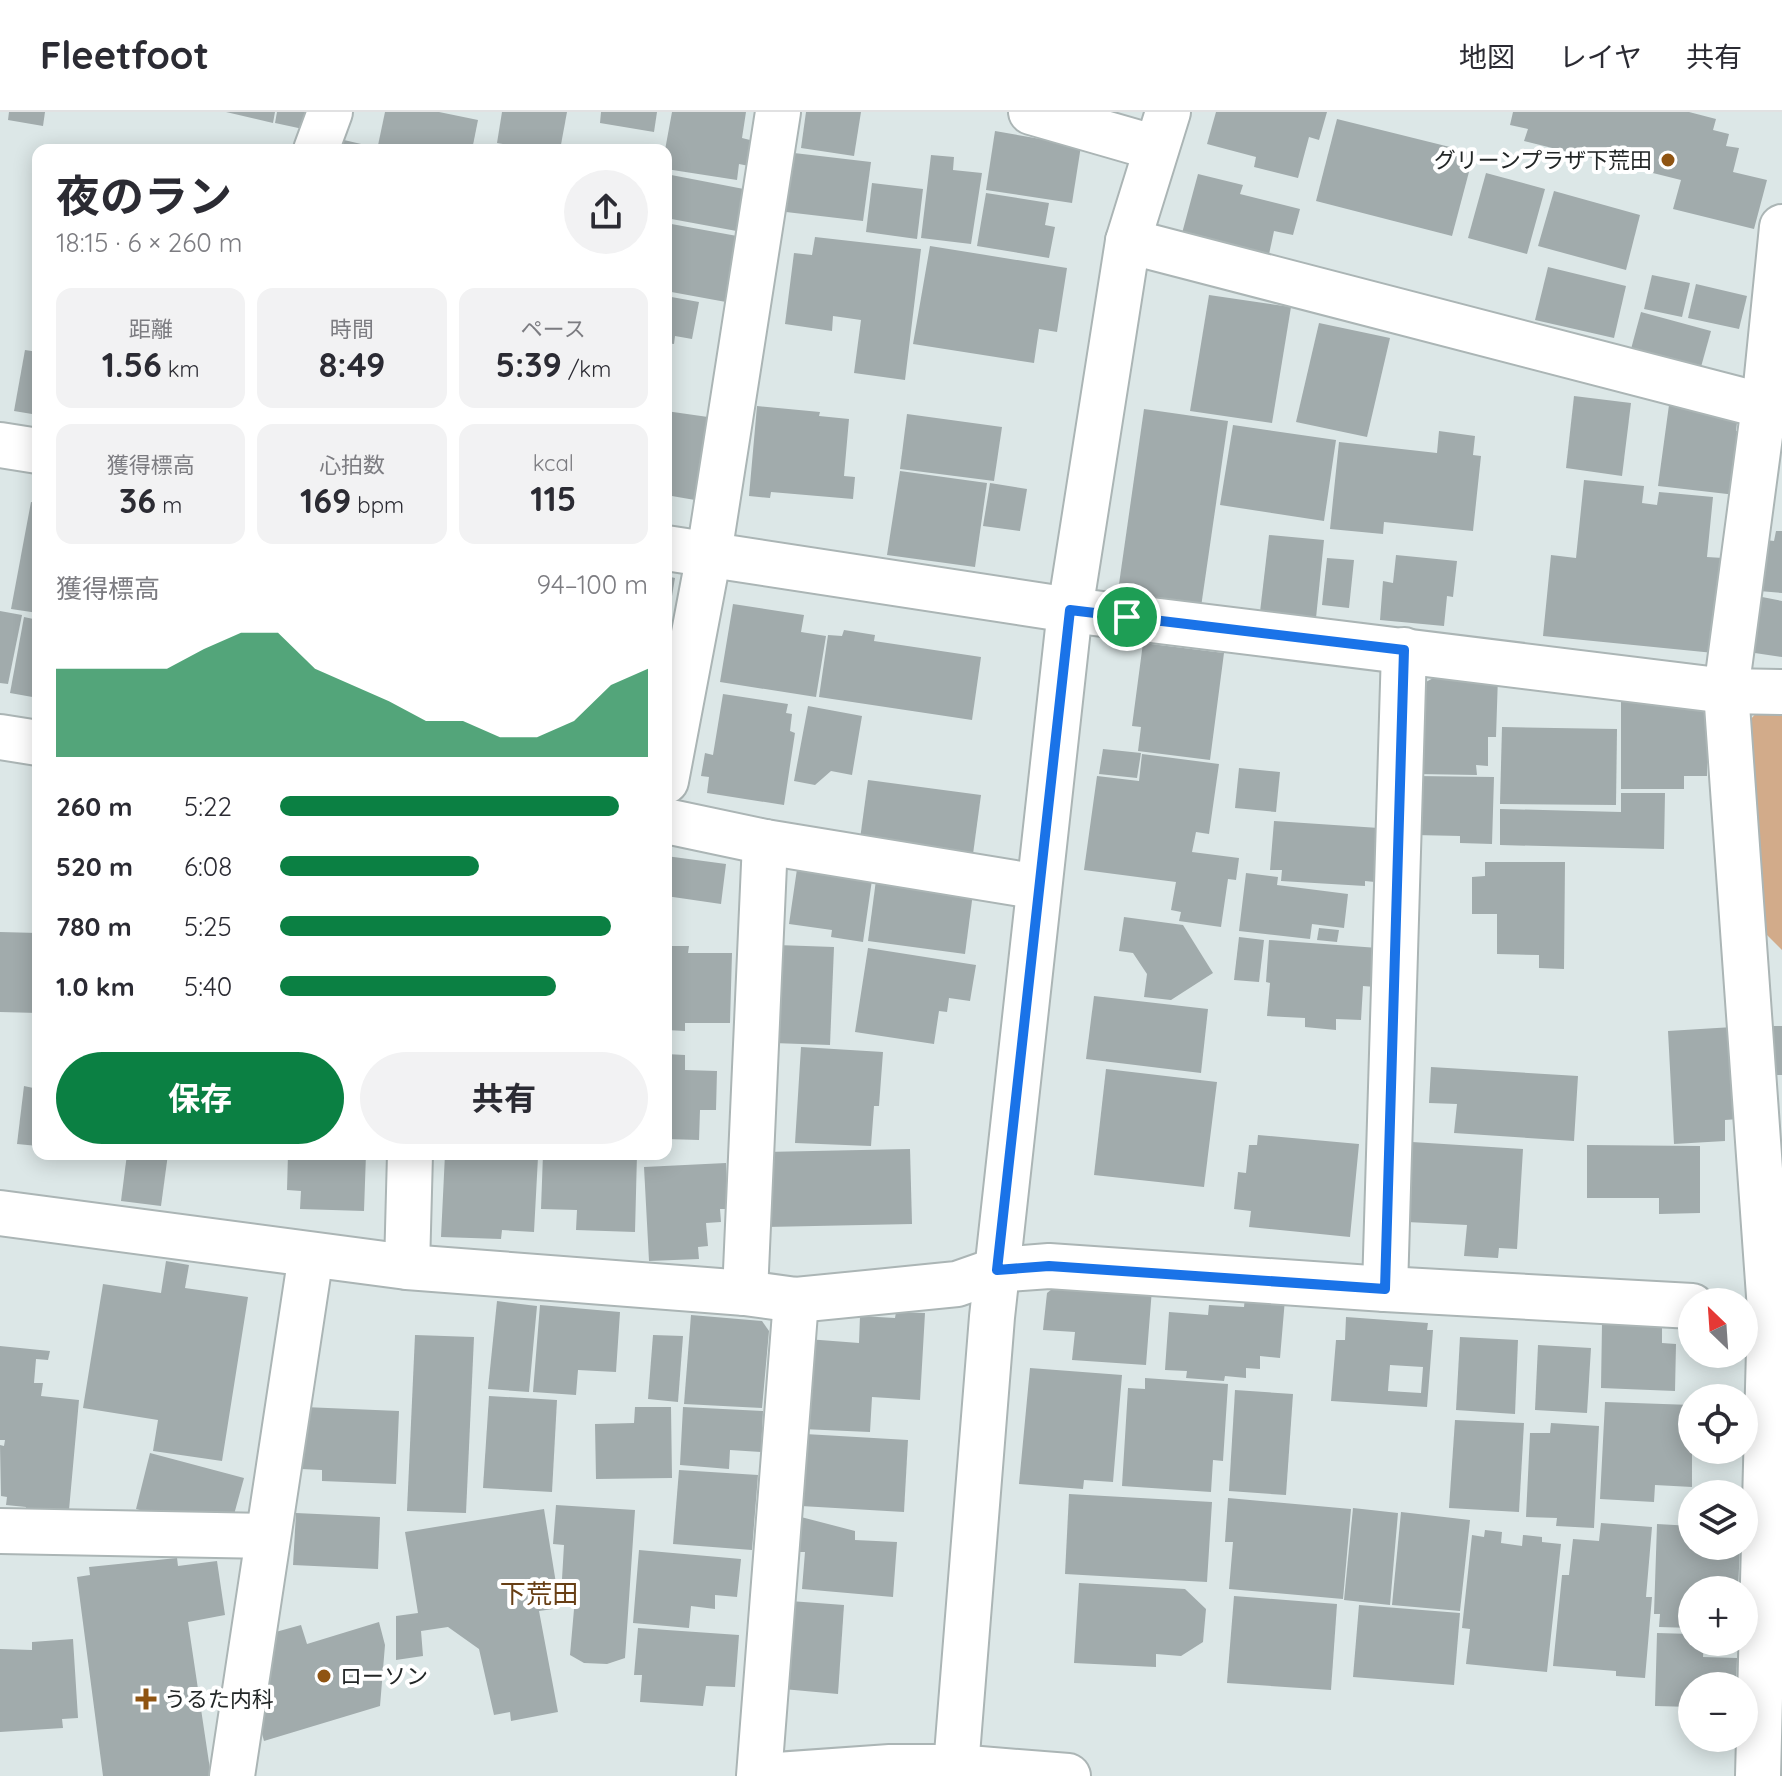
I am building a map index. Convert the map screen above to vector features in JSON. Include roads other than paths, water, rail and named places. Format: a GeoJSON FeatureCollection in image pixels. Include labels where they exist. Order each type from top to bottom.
{"type":"FeatureCollection","features":[{"type":"Feature","properties":{"kind":"street"},"geometry":{"type":"LineString","coordinates":[[318,144],[330,112]]}},
{"type":"Feature","properties":{"kind":"street"},"geometry":{"type":"LineString","coordinates":[[672,749],[709,554],[778,112]]}},
{"type":"Feature","properties":{"kind":"street"},"geometry":{"type":"LineString","coordinates":[[956,1767],[997,1270],[1070,610],[1128,241],[1162,130],[1031,112]]}},
{"type":"Feature","properties":{"kind":"street"},"geometry":{"type":"LineString","coordinates":[[1758,1776],[1765,1310],[1764,972],[1726,691],[1773,406],[1782,227]]}},
{"type":"Feature","properties":{"kind":"street"},"geometry":{"type":"LineString","coordinates":[[1128,241],[1773,406]]}},
{"type":"Feature","properties":{"kind":"street"},"geometry":{"type":"LineString","coordinates":[[0,445],[32,450]]}},
{"type":"Feature","properties":{"kind":"street"},"geometry":{"type":"LineString","coordinates":[[672,549],[1070,610],[1726,691],[1782,692]]}},
{"type":"Feature","properties":{"kind":"street"},"geometry":{"type":"LineString","coordinates":[[1385,1289],[1404,650]]}},
{"type":"Feature","properties":{"kind":"street"},"geometry":{"type":"LineString","coordinates":[[0,737],[32,742]]}},
{"type":"Feature","properties":{"kind":"street"},"geometry":{"type":"LineString","coordinates":[[672,822],[765,842],[1039,887]]}},
{"type":"Feature","properties":{"kind":"street"},"geometry":{"type":"LineString","coordinates":[[745,1293],[765,842]]}},
{"type":"Feature","properties":{"kind":"street"},"geometry":{"type":"LineString","coordinates":[[407,1267],[410,1160]]}},
{"type":"Feature","properties":{"kind":"street"},"geometry":{"type":"LineString","coordinates":[[0,1213],[407,1267],[745,1293],[796,1300],[957,1284],[997,1270],[1049,1266],[1678,1305]]}},
{"type":"Feature","properties":{"kind":"street"},"geometry":{"type":"LineString","coordinates":[[232,1776],[311,1255]]}},
{"type":"Feature","properties":{"kind":"street"},"geometry":{"type":"LineString","coordinates":[[796,1300],[760,1776],[890,1767],[956,1767],[1068,1776]]}},
{"type":"Feature","properties":{"kind":"street"},"geometry":{"type":"LineString","coordinates":[[0,1531],[267,1536]]}},
{"type":"Feature","properties":{"kind":"place","name":"グリーンプラザ下荒田"},"geometry":{"type":"Point","coordinates":[1668,160]}},
{"type":"Feature","properties":{"kind":"place","name":"ローソン"},"geometry":{"type":"Point","coordinates":[324,1676]}},
{"type":"Feature","properties":{"kind":"place","name":"うるた内科"},"geometry":{"type":"Point","coordinates":[146,1699]}},
{"type":"Feature","properties":{"kind":"district","name":"下荒田"},"geometry":{"type":"Point","coordinates":[539,1593]}}]}
